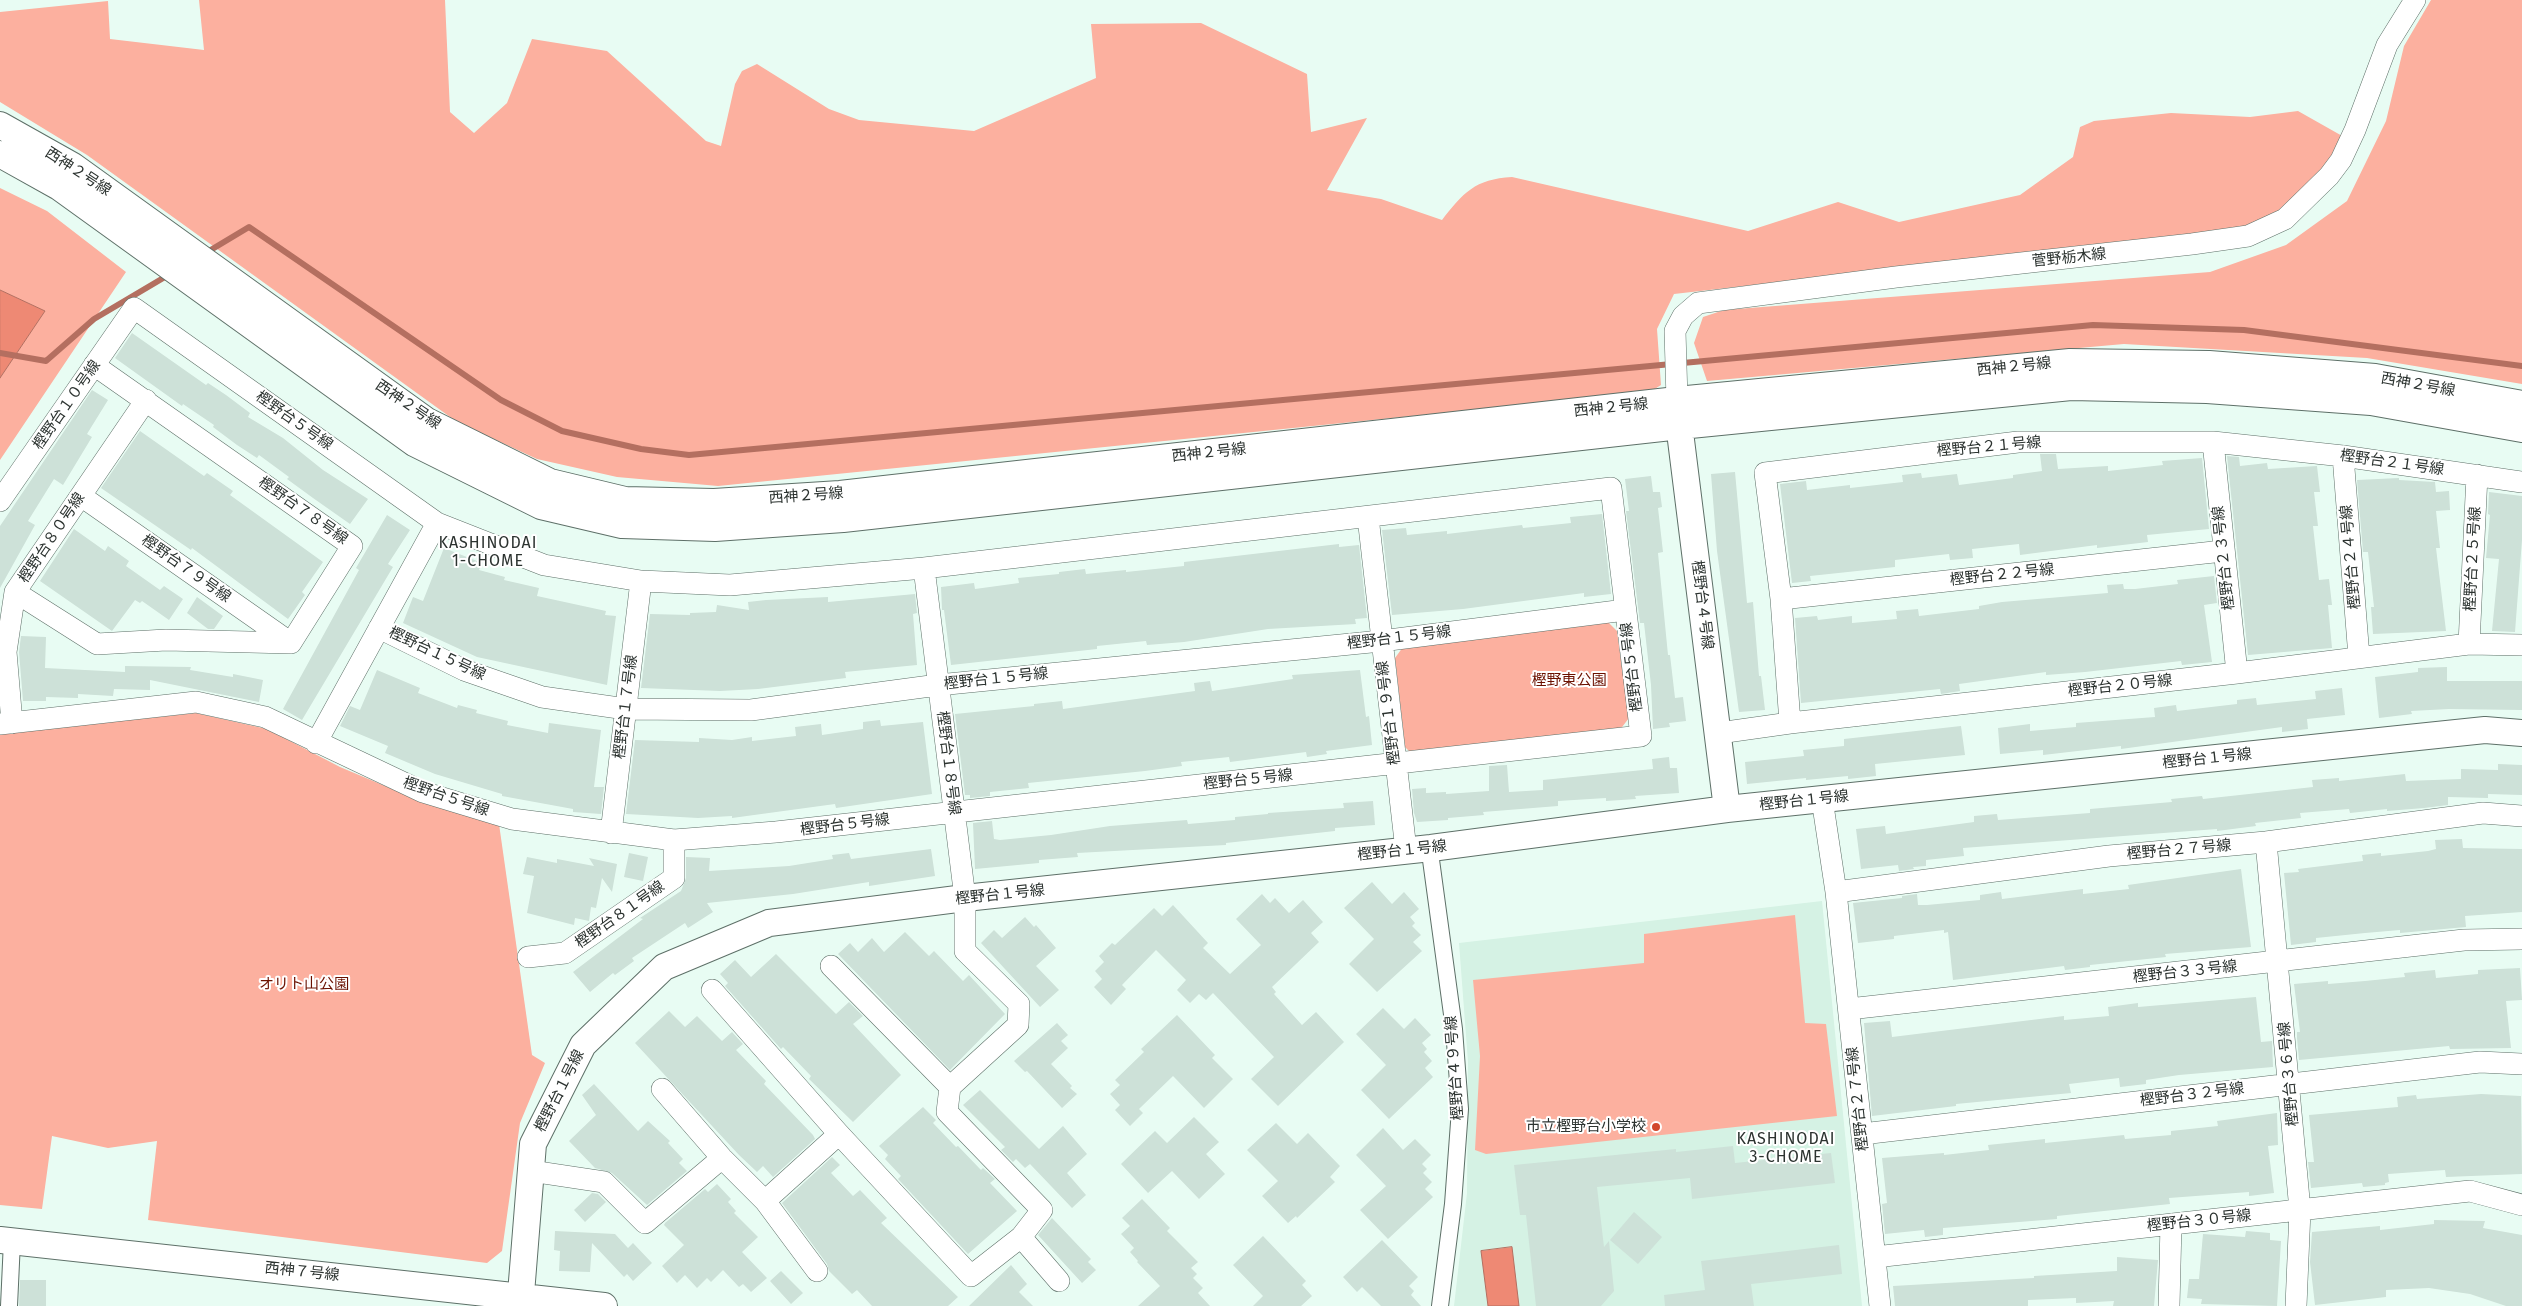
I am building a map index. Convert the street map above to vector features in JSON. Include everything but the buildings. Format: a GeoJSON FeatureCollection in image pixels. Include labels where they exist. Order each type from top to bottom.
{"type":"FeatureCollection","features":[{"type":"Feature","properties":{"kind":"street","name":"菅野栃木線"},"geometry":{"type":"LineString","coordinates":[[1676,390],[1675,331],[1683,316],[1698,303],[1896,277],[2248,236],[2285,219],[2329,176],[2341,160],[2355,130],[2387,45],[2414,0]]}},
{"type":"Feature","properties":{"kind":"street","name":"西神２号線"},"geometry":{"type":"LineString","coordinates":[[0,125],[73,166],[427,421],[550,482],[625,500],[714,502],[840,494],[1676,390],[2070,362],[2209,364],[2375,377],[2522,404]]}},
{"type":"Feature","properties":{"kind":"street","name":"西神２号線"},"geometry":{"type":"LineString","coordinates":[[0,154],[59,187],[414,443],[541,506],[622,525],[715,528],[843,519],[1680,426],[2071,387],[2208,390],[2372,402],[2522,429]]}},
{"type":"Feature","properties":{"kind":"street","name":"樫野台１０号線"},"geometry":{"type":"LineString","coordinates":[[0,501],[134,308]]}},
{"type":"Feature","properties":{"kind":"street","name":"樫野台５号線"},"geometry":{"type":"LineString","coordinates":[[6,724],[196,702],[264,717],[316,743],[432,795],[512,819],[674,840],[776,832],[1641,736],[1611,488],[924,568],[730,584],[641,581],[544,564],[437,523],[134,308]]}},
{"type":"Feature","properties":{"kind":"street","name":"樫野台７８号線"},"geometry":{"type":"LineString","coordinates":[[94,365],[352,546],[291,643]]}},
{"type":"Feature","properties":{"kind":"street","name":"樫野台４号線"},"geometry":{"type":"LineString","coordinates":[[1676,390],[1727,809]]}},
{"type":"Feature","properties":{"kind":"street","name":"樫野台８０号線"},"geometry":{"type":"LineString","coordinates":[[6,724],[6,652],[15,592],[146,400]]}},
{"type":"Feature","properties":{"kind":"street","name":"樫野台２１号線"},"geometry":{"type":"LineString","coordinates":[[1790,722],[1781,600],[1765,473],[2018,442],[2212,442],[2343,456],[2522,482]]}},
{"type":"Feature","properties":{"kind":"street","name":"樫野台２３号線"},"geometry":{"type":"LineString","coordinates":[[2212,442],[2222,551],[2237,673]]}},
{"type":"Feature","properties":{"kind":"street","name":"樫野台２４号線"},"geometry":{"type":"LineString","coordinates":[[2343,456],[2360,657]]}},
{"type":"Feature","properties":{"kind":"street","name":"樫野台２５号線"},"geometry":{"type":"LineString","coordinates":[[2469,644],[2477,475]]}},
{"type":"Feature","properties":{"kind":"street","name":"樫野台７９号線"},"geometry":{"type":"LineString","coordinates":[[81,496],[291,643]]}},
{"type":"Feature","properties":{"kind":"street","name":"樫野台１９号線"},"geometry":{"type":"LineString","coordinates":[[1368,517],[1406,850]]}},
{"type":"Feature","properties":{"kind":"street"},"geometry":{"type":"LineString","coordinates":[[316,743],[437,523]]}},
{"type":"Feature","properties":{"kind":"street","name":"樫野台２２号線"},"geometry":{"type":"LineString","coordinates":[[1781,600],[2222,551]]}},
{"type":"Feature","properties":{"kind":"street","name":"樫野台１８号線"},"geometry":{"type":"LineString","coordinates":[[924,568],[965,898],[965,951],[1019,1004],[1018,1025],[950,1087]]}},
{"type":"Feature","properties":{"kind":"street","name":"樫野台１７号線"},"geometry":{"type":"LineString","coordinates":[[611,833],[641,581]]}},
{"type":"Feature","properties":{"kind":"street"},"geometry":{"type":"LineString","coordinates":[[15,592],[97,644],[166,640],[291,643]]}},
{"type":"Feature","properties":{"kind":"street","name":"樫野台１５号線"},"geometry":{"type":"LineString","coordinates":[[379,628],[464,670],[542,696],[626,709],[752,710],[938,685],[1381,641],[1626,610]]}},
{"type":"Feature","properties":{"kind":"street","name":"樫野台２０号線"},"geometry":{"type":"LineString","coordinates":[[1719,733],[1790,722],[2237,673],[2469,644],[2522,645]]}},
{"type":"Feature","properties":{"kind":"street","name":"樫野台１号線"},"geometry":{"type":"LineString","coordinates":[[520,1301],[534,1144],[583,1045],[664,966],[769,923],[965,898],[1406,850],[1727,809],[2485,730],[2522,733]]}},
{"type":"Feature","properties":{"kind":"street","name":"樫野台２７号線"},"geometry":{"type":"LineString","coordinates":[[1822,799],[1836,892],[1880,1306]]}},
{"type":"Feature","properties":{"kind":"street","name":"樫野台２７号線"},"geometry":{"type":"LineString","coordinates":[[1836,892],[2109,856],[2266,842],[2482,813],[2522,816]]}},
{"type":"Feature","properties":{"kind":"street","name":"樫野台８１号線"},"geometry":{"type":"LineString","coordinates":[[528,957],[565,953],[674,878],[674,840]]}},
{"type":"Feature","properties":{"kind":"street","name":"樫野台３６号線"},"geometry":{"type":"LineString","coordinates":[[2266,842],[2290,1084],[2300,1210],[2296,1306]]}},
{"type":"Feature","properties":{"kind":"street","name":"樫野台４９号線"},"geometry":{"type":"LineString","coordinates":[[1431,860],[1454,1029],[1460,1108],[1453,1204],[1440,1306]]}},
{"type":"Feature","properties":{"kind":"street","name":"樫野台３３号線"},"geometry":{"type":"LineString","coordinates":[[1848,1009],[2464,940],[2522,939]]}},
{"type":"Feature","properties":{"kind":"street"},"geometry":{"type":"LineString","coordinates":[[712,990],[839,1134],[971,1276],[1021,1237],[1042,1210],[948,1112],[950,1087],[831,966]]}},
{"type":"Feature","properties":{"kind":"street","name":"樫野台３２号線"},"geometry":{"type":"LineString","coordinates":[[1862,1134],[2480,1062],[2522,1064]]}},
{"type":"Feature","properties":{"kind":"street"},"geometry":{"type":"LineString","coordinates":[[662,1089],[722,1158],[765,1201],[817,1271]]}},
{"type":"Feature","properties":{"kind":"street"},"geometry":{"type":"LineString","coordinates":[[765,1201],[839,1134]]}},
{"type":"Feature","properties":{"kind":"street"},"geometry":{"type":"LineString","coordinates":[[531,1171],[604,1182],[645,1223],[722,1158]]}},
{"type":"Feature","properties":{"kind":"street","name":"樫野台３０号線"},"geometry":{"type":"LineString","coordinates":[[1875,1257],[2470,1191],[2522,1205]]}},
{"type":"Feature","properties":{"kind":"street"},"geometry":{"type":"LineString","coordinates":[[2169,1306],[2171,1224]]}},
{"type":"Feature","properties":{"kind":"street"},"geometry":{"type":"LineString","coordinates":[[1021,1237],[1059,1281]]}},
{"type":"Feature","properties":{"kind":"street"},"geometry":{"type":"LineString","coordinates":[[6,1241],[9,1306]]}},
{"type":"Feature","properties":{"kind":"street","name":"西神７号線"},"geometry":{"type":"LineString","coordinates":[[6,1241],[520,1301],[604,1306]]}},
{"type":"Feature","properties":{"kind":"shaded area"},"geometry":{"type":"Polygon","coordinates":[[[0,290],[45,311],[0,378],[0,290]]]}},
{"type":"Feature","properties":{"kind":"shaded area","name":"市立樫野台小学校"},"geometry":{"type":"Polygon","coordinates":[[[1822,901],[1862,1306],[1454,1306],[1467,1193],[1468,1062],[1459,943],[1822,901]]]}},
{"type":"Feature","properties":{"kind":"shaded area"},"geometry":{"type":"Polygon","coordinates":[[[1512,1247],[1519,1306],[1488,1306],[1481,1251],[1512,1247]]]}},
{"type":"Feature","properties":{"kind":"green space"},"geometry":{"type":"Polygon","coordinates":[[[199,0],[445,0],[450,112],[474,133],[507,103],[532,39],[607,51],[706,141],[721,146],[735,84],[742,71],[757,64],[829,109],[859,120],[974,131],[1096,78],[1091,24],[1201,23],[1307,74],[1311,132],[1367,118],[1327,190],[1381,199],[1442,220],[1464,195],[1479,184],[1499,178],[1512,177],[1748,231],[1838,202],[1899,222],[2020,195],[2073,157],[2080,127],[2094,121],[2171,113],[2250,117],[2298,111],[2344,137],[2324,169],[2282,212],[2245,229],[1674,294],[1657,329],[1661,385],[1650,392],[718,486],[617,477],[537,459],[457,422],[87,155],[0,102],[0,12],[108,1],[110,39],[204,50],[199,0]]]}},
{"type":"Feature","properties":{"kind":"green space"},"geometry":{"type":"Polygon","coordinates":[[[2431,0],[2522,0],[2522,384],[2367,358],[2124,344],[1707,381],[1694,343],[1703,317],[1724,310],[2210,272],[2286,245],[2347,201],[2386,121],[2404,46],[2431,0]]]}},
{"type":"Feature","properties":{"kind":"green space"},"geometry":{"type":"Polygon","coordinates":[[[0,188],[47,211],[126,272],[0,460],[0,378],[45,311],[0,290],[0,188]]]}},
{"type":"Feature","properties":{"kind":"green space","name":"樫野東公園"},"geometry":{"type":"Polygon","coordinates":[[[1607,621],[1617,631],[1629,718],[1619,731],[1410,752],[1405,747],[1395,658],[1403,647],[1607,621]]]}},
{"type":"Feature","properties":{"kind":"green space","name":"オリト山公園"},"geometry":{"type":"Polygon","coordinates":[[[196,713],[267,729],[340,767],[416,799],[499,824],[532,1055],[545,1063],[520,1123],[502,1251],[487,1263],[148,1220],[157,1141],[108,1148],[52,1136],[42,1209],[0,1205],[0,733],[196,713]]]}},
{"type":"Feature","properties":{"kind":"green space"},"geometry":{"type":"Polygon","coordinates":[[[1795,915],[1805,1023],[1826,1024],[1837,1116],[1486,1154],[1475,1150],[1480,1056],[1473,980],[1644,963],[1644,934],[1795,915]]]}},
{"type":"Feature","properties":{"kind":"waterway"},"geometry":{"type":"LineString","coordinates":[[204,254],[249,227],[501,400],[562,431],[641,449],[689,455],[2093,325],[2244,330],[2522,366]]}},
{"type":"Feature","properties":{"kind":"waterway"},"geometry":{"type":"LineString","coordinates":[[0,353],[46,361],[94,319],[170,274]]}},
{"type":"Feature","properties":{"kind":"place","name":"市立樫野台小学校"},"geometry":{"type":"Point","coordinates":[1656,1127]}},
{"type":"Feature","properties":{"kind":"district","name":"KASHINODAI 1-CHOME"},"geometry":{"type":"Point","coordinates":[488,553]}},
{"type":"Feature","properties":{"kind":"district","name":"KASHINODAI 3-CHOME"},"geometry":{"type":"Point","coordinates":[1786,1149]}}]}
